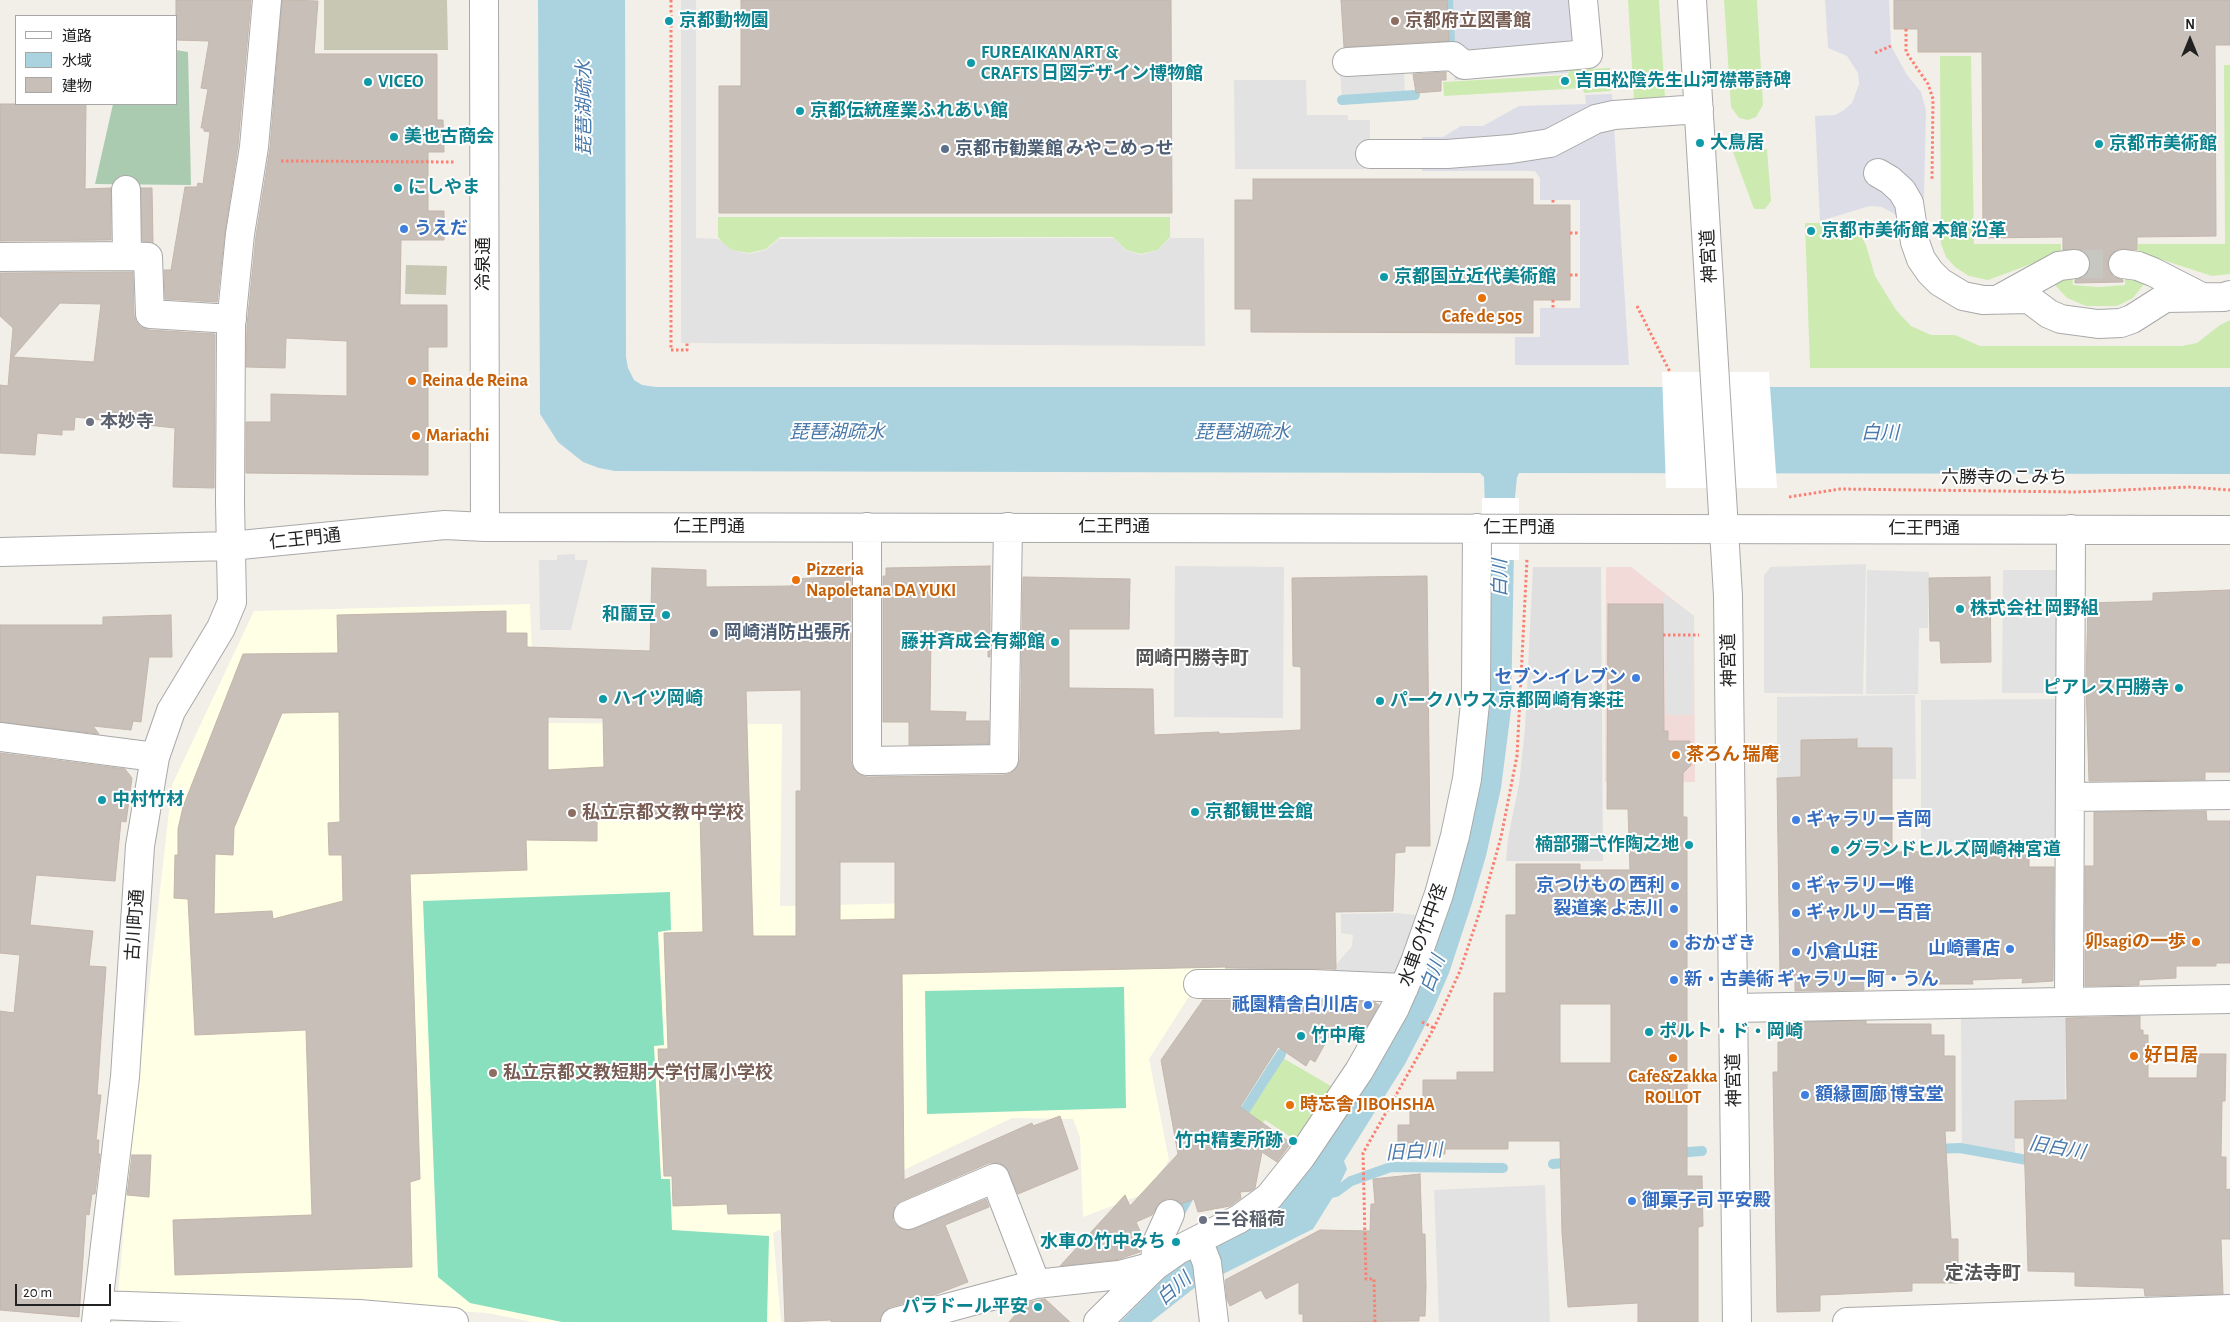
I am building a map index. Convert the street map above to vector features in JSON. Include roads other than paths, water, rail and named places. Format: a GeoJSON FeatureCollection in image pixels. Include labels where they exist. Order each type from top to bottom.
{"type":"FeatureCollection","features":[{"type":"Feature","properties":{"kind":"street","name":"古川町通"},"geometry":{"type":"LineString","coordinates":[[97,1314],[125,1077],[140,846],[155,757],[171,712],[221,628],[232,602],[230,546],[232,320],[240,234],[253,161],[267,0]]}},
{"type":"Feature","properties":{"kind":"street","name":"冷泉通"},"geometry":{"type":"LineString","coordinates":[[484,0],[485,527]]}},
{"type":"Feature","properties":{"kind":"street"},"geometry":{"type":"LineString","coordinates":[[1347,62],[1453,56],[1464,66],[1588,54],[1583,0]]}},
{"type":"Feature","properties":{"kind":"street","name":"神宮道"},"geometry":{"type":"LineString","coordinates":[[1692,0],[1716,372],[1728,596],[1737,1322]]}},
{"type":"Feature","properties":{"kind":"street"},"geometry":{"type":"LineString","coordinates":[[1370,154],[1447,154],[1511,149],[1550,143],[1596,119],[1614,115],[1699,109]]}},
{"type":"Feature","properties":{"kind":"street"},"geometry":{"type":"LineString","coordinates":[[1878,173],[1890,180],[1902,191],[1908,203],[1915,242],[1921,259],[1940,282],[1963,296],[1983,300],[2030,299],[2049,314],[2061,319],[2098,324],[2121,323],[2132,319],[2165,298],[2224,297],[2230,295]]}},
{"type":"Feature","properties":{"kind":"street"},"geometry":{"type":"LineString","coordinates":[[126,190],[127,256]]}},
{"type":"Feature","properties":{"kind":"street"},"geometry":{"type":"LineString","coordinates":[[0,257],[148,257],[150,314],[232,320]]}},
{"type":"Feature","properties":{"kind":"street"},"geometry":{"type":"LineString","coordinates":[[1998,300],[2059,266],[2075,264]]}},
{"type":"Feature","properties":{"kind":"street"},"geometry":{"type":"LineString","coordinates":[[2123,264],[2138,266],[2153,272],[2202,297]]}},
{"type":"Feature","properties":{"kind":"street","name":"仁王門通"},"geometry":{"type":"LineString","coordinates":[[0,552],[230,546],[446,525],[485,527],[1008,527],[1478,537],[1518,529],[2230,530]]}},
{"type":"Feature","properties":{"kind":"street"},"geometry":{"type":"LineString","coordinates":[[867,527],[867,761],[1004,759],[1008,527]]}},
{"type":"Feature","properties":{"kind":"street"},"geometry":{"type":"LineString","coordinates":[[2069,1002],[2071,529]]}},
{"type":"Feature","properties":{"kind":"street","name":"水車の竹中径"},"geometry":{"type":"LineString","coordinates":[[1155,1266],[1178,1250],[1200,1243],[1239,1219],[1269,1197],[1301,1157],[1359,1072],[1404,988],[1423,941],[1456,836],[1471,756],[1477,671],[1478,537]]}},
{"type":"Feature","properties":{"kind":"street"},"geometry":{"type":"LineString","coordinates":[[0,737],[155,757]]}},
{"type":"Feature","properties":{"kind":"street"},"geometry":{"type":"LineString","coordinates":[[2071,797],[2230,795]]}},
{"type":"Feature","properties":{"kind":"street"},"geometry":{"type":"LineString","coordinates":[[1198,984],[1312,984],[1404,988]]}},
{"type":"Feature","properties":{"kind":"street"},"geometry":{"type":"LineString","coordinates":[[1733,1008],[2230,999]]}},
{"type":"Feature","properties":{"kind":"street"},"geometry":{"type":"LineString","coordinates":[[908,1215],[995,1178],[1036,1284]]}},
{"type":"Feature","properties":{"kind":"street"},"geometry":{"type":"LineString","coordinates":[[1098,1322],[1155,1266],[1156,1245],[1170,1214]]}},
{"type":"Feature","properties":{"kind":"street"},"geometry":{"type":"LineString","coordinates":[[1200,1243],[1208,1263],[1214,1322]]}},
{"type":"Feature","properties":{"kind":"street"},"geometry":{"type":"LineString","coordinates":[[895,1322],[1036,1284],[1119,1275],[1155,1266]]}},
{"type":"Feature","properties":{"kind":"street"},"geometry":{"type":"LineString","coordinates":[[1847,1322],[2230,1309]]}},
{"type":"Feature","properties":{"kind":"street"},"geometry":{"type":"LineString","coordinates":[[97,1314],[359,1314],[454,1322]]}},
{"type":"Feature","properties":{"kind":"water"},"geometry":{"type":"Polygon","coordinates":[[[538,0],[625,0],[626,357],[628,368],[634,380],[642,385],[656,387],[2230,387],[2230,474],[1519,473],[1515,497],[1511,710],[1501,788],[1486,856],[1472,903],[1449,973],[1433,1010],[1405,1064],[1344,1161],[1347,1169],[1336,1192],[1313,1229],[1217,1277],[1202,1282],[1151,1322],[1120,1322],[1172,1270],[1247,1223],[1424,961],[1487,571],[1484,477],[1480,473],[615,471],[583,462],[558,442],[540,414],[538,0]]]}},
{"type":"Feature","properties":{"kind":"waterway"},"geometry":{"type":"LineString","coordinates":[[1439,44],[1450,43],[1448,0]]}},
{"type":"Feature","properties":{"kind":"waterway"},"geometry":{"type":"LineString","coordinates":[[1342,100],[1415,95]]}},
{"type":"Feature","properties":{"kind":"waterway"},"geometry":{"type":"LineString","coordinates":[[1238,1121],[1281,1054]]}},
{"type":"Feature","properties":{"kind":"waterway","name":"旧白川"},"geometry":{"type":"LineString","coordinates":[[1934,1149],[1960,1148],[2038,1162]]}},
{"type":"Feature","properties":{"kind":"waterway","name":"旧白川"},"geometry":{"type":"LineString","coordinates":[[1675,1153],[1702,1151]]}},
{"type":"Feature","properties":{"kind":"waterway","name":"旧白川"},"geometry":{"type":"LineString","coordinates":[[1553,1164],[1574,1162]]}},
{"type":"Feature","properties":{"kind":"waterway","name":"旧白川"},"geometry":{"type":"LineString","coordinates":[[1323,1195],[1336,1192],[1351,1181],[1391,1167],[1503,1168]]}},
{"type":"Feature","properties":{"kind":"waterway"},"geometry":{"type":"LineString","coordinates":[[1176,1220],[1192,1191]]}},
{"type":"Feature","properties":{"kind":"tunnel"},"geometry":{"type":"LineString","coordinates":[[2075,264],[2123,264]]}},
{"type":"Feature","properties":{"kind":"place","name":"京都動物園"},"geometry":{"type":"Point","coordinates":[669,21]}},
{"type":"Feature","properties":{"kind":"place","name":"京都府立図書館"},"geometry":{"type":"Point","coordinates":[1395,21]}},
{"type":"Feature","properties":{"kind":"place","name":"FUREAIKAN ART & CRAFTS 日図デザイン博物館"},"geometry":{"type":"Point","coordinates":[971,63]}},
{"type":"Feature","properties":{"kind":"place","name":"吉田松陰先生山河襟帯詩碑"},"geometry":{"type":"Point","coordinates":[1565,81]}},
{"type":"Feature","properties":{"kind":"place","name":"VICEO"},"geometry":{"type":"Point","coordinates":[368,82]}},
{"type":"Feature","properties":{"kind":"place","name":"京都伝統産業ふれあい館"},"geometry":{"type":"Point","coordinates":[800,111]}},
{"type":"Feature","properties":{"kind":"place","name":"美也古商会"},"geometry":{"type":"Point","coordinates":[394,137]}},
{"type":"Feature","properties":{"kind":"place","name":"大鳥居"},"geometry":{"type":"Point","coordinates":[1700,143]}},
{"type":"Feature","properties":{"kind":"place","name":"京都市美術館"},"geometry":{"type":"Point","coordinates":[2099,144]}},
{"type":"Feature","properties":{"kind":"place","name":"京都市勧業館 みやこめっせ"},"geometry":{"type":"Point","coordinates":[945,149]}},
{"type":"Feature","properties":{"kind":"place","name":"にしやま"},"geometry":{"type":"Point","coordinates":[398,188]}},
{"type":"Feature","properties":{"kind":"place","name":"うえだ"},"geometry":{"type":"Point","coordinates":[404,229]}},
{"type":"Feature","properties":{"kind":"place","name":"京都市美術館 本館 沿革"},"geometry":{"type":"Point","coordinates":[1811,231]}},
{"type":"Feature","properties":{"kind":"place","name":"京都国立近代美術館"},"geometry":{"type":"Point","coordinates":[1384,277]}},
{"type":"Feature","properties":{"kind":"place","name":"Cafe de 505"},"geometry":{"type":"Point","coordinates":[1482,298]}},
{"type":"Feature","properties":{"kind":"place","name":"Reina de Reina"},"geometry":{"type":"Point","coordinates":[412,381]}},
{"type":"Feature","properties":{"kind":"place","name":"本妙寺"},"geometry":{"type":"Point","coordinates":[90,422]}},
{"type":"Feature","properties":{"kind":"place","name":"Mariachi"},"geometry":{"type":"Point","coordinates":[416,436]}},
{"type":"Feature","properties":{"kind":"place","name":"Pizzeria Napoletana DA YUKI"},"geometry":{"type":"Point","coordinates":[796,580]}},
{"type":"Feature","properties":{"kind":"place","name":"株式会社 岡野組"},"geometry":{"type":"Point","coordinates":[1960,609]}},
{"type":"Feature","properties":{"kind":"place","name":"和蘭豆"},"geometry":{"type":"Point","coordinates":[666,615]}},
{"type":"Feature","properties":{"kind":"place","name":"岡崎消防出張所"},"geometry":{"type":"Point","coordinates":[714,633]}},
{"type":"Feature","properties":{"kind":"place","name":"藤井斉成会有鄰館"},"geometry":{"type":"Point","coordinates":[1055,642]}},
{"type":"Feature","properties":{"kind":"place","name":"セブン-イレブン"},"geometry":{"type":"Point","coordinates":[1636,678]}},
{"type":"Feature","properties":{"kind":"place","name":"ピアレス円勝寺"},"geometry":{"type":"Point","coordinates":[2179,688]}},
{"type":"Feature","properties":{"kind":"place","name":"ハイツ岡崎"},"geometry":{"type":"Point","coordinates":[603,699]}},
{"type":"Feature","properties":{"kind":"place","name":"パークハウス京都岡崎有楽荘"},"geometry":{"type":"Point","coordinates":[1380,701]}},
{"type":"Feature","properties":{"kind":"place","name":"茶ろん 瑞庵"},"geometry":{"type":"Point","coordinates":[1676,755]}},
{"type":"Feature","properties":{"kind":"place","name":"中村竹材"},"geometry":{"type":"Point","coordinates":[102,800]}},
{"type":"Feature","properties":{"kind":"place","name":"京都観世会館"},"geometry":{"type":"Point","coordinates":[1195,812]}},
{"type":"Feature","properties":{"kind":"place","name":"私立京都文教中学校"},"geometry":{"type":"Point","coordinates":[572,813]}},
{"type":"Feature","properties":{"kind":"place","name":"ギャラリー吉岡"},"geometry":{"type":"Point","coordinates":[1796,820]}},
{"type":"Feature","properties":{"kind":"place","name":"楠部彌弌作陶之地"},"geometry":{"type":"Point","coordinates":[1689,845]}},
{"type":"Feature","properties":{"kind":"place","name":"グランドヒルズ岡崎神宮道"},"geometry":{"type":"Point","coordinates":[1835,850]}},
{"type":"Feature","properties":{"kind":"place","name":"京つけもの 西利"},"geometry":{"type":"Point","coordinates":[1675,886]}},
{"type":"Feature","properties":{"kind":"place","name":"ギャラリー唯"},"geometry":{"type":"Point","coordinates":[1796,886]}},
{"type":"Feature","properties":{"kind":"place","name":"裂道楽 よ志川"},"geometry":{"type":"Point","coordinates":[1674,909]}},
{"type":"Feature","properties":{"kind":"place","name":"ギャルリー百音"},"geometry":{"type":"Point","coordinates":[1796,913]}},
{"type":"Feature","properties":{"kind":"place","name":"卯sagiの一歩"},"geometry":{"type":"Point","coordinates":[2196,942]}},
{"type":"Feature","properties":{"kind":"place","name":"おかざき"},"geometry":{"type":"Point","coordinates":[1674,944]}},
{"type":"Feature","properties":{"kind":"place","name":"山崎書店"},"geometry":{"type":"Point","coordinates":[2010,949]}},
{"type":"Feature","properties":{"kind":"place","name":"小倉山荘"},"geometry":{"type":"Point","coordinates":[1796,952]}},
{"type":"Feature","properties":{"kind":"place","name":"新・古美術 ギャラリー阿・うん"},"geometry":{"type":"Point","coordinates":[1674,980]}},
{"type":"Feature","properties":{"kind":"place","name":"祇園精舎白川店"},"geometry":{"type":"Point","coordinates":[1368,1005]}},
{"type":"Feature","properties":{"kind":"place","name":"ポルト・ド・岡崎"},"geometry":{"type":"Point","coordinates":[1649,1032]}},
{"type":"Feature","properties":{"kind":"place","name":"竹中庵"},"geometry":{"type":"Point","coordinates":[1301,1036]}},
{"type":"Feature","properties":{"kind":"place","name":"好日居"},"geometry":{"type":"Point","coordinates":[2134,1056]}},
{"type":"Feature","properties":{"kind":"place","name":"Cafe&Zakka ROLLOT"},"geometry":{"type":"Point","coordinates":[1673,1058]}},
{"type":"Feature","properties":{"kind":"place","name":"私立京都文教短期大学付属小学校"},"geometry":{"type":"Point","coordinates":[493,1073]}},
{"type":"Feature","properties":{"kind":"place","name":"額縁画廊 博宝堂"},"geometry":{"type":"Point","coordinates":[1805,1095]}},
{"type":"Feature","properties":{"kind":"place","name":"時忘舎 JIBOHSHA"},"geometry":{"type":"Point","coordinates":[1290,1105]}},
{"type":"Feature","properties":{"kind":"place","name":"竹中精麦所跡"},"geometry":{"type":"Point","coordinates":[1293,1141]}},
{"type":"Feature","properties":{"kind":"place","name":"御菓子司 平安殿"},"geometry":{"type":"Point","coordinates":[1632,1201]}},
{"type":"Feature","properties":{"kind":"place","name":"三谷稲荷"},"geometry":{"type":"Point","coordinates":[1203,1220]}},
{"type":"Feature","properties":{"kind":"place","name":"水車の竹中みち"},"geometry":{"type":"Point","coordinates":[1176,1242]}},
{"type":"Feature","properties":{"kind":"place","name":"パラドール平安"},"geometry":{"type":"Point","coordinates":[1038,1307]}},
{"type":"Feature","properties":{"kind":"district","name":"岡崎円勝寺町"},"geometry":{"type":"Point","coordinates":[1192,658]}},
{"type":"Feature","properties":{"kind":"district","name":"定法寺町"},"geometry":{"type":"Point","coordinates":[1983,1273]}},
{"type":"Feature","properties":{"kind":"water label","name":"琵琶湖疏水"},"geometry":{"type":"Point","coordinates":[584,108]}},
{"type":"Feature","properties":{"kind":"water label","name":"琵琶湖疏水"},"geometry":{"type":"Point","coordinates":[837,432]}},
{"type":"Feature","properties":{"kind":"water label","name":"琵琶湖疏水"},"geometry":{"type":"Point","coordinates":[1242,432]}},
{"type":"Feature","properties":{"kind":"water label","name":"白川"},"geometry":{"type":"Point","coordinates":[1880,433]}},
{"type":"Feature","properties":{"kind":"water label","name":"白川"},"geometry":{"type":"Point","coordinates":[1500,578]}},
{"type":"Feature","properties":{"kind":"water label","name":"白川"},"geometry":{"type":"Point","coordinates":[1433,974]}},
{"type":"Feature","properties":{"kind":"water label","name":"白川"},"geometry":{"type":"Point","coordinates":[1174,1289]}}]}
